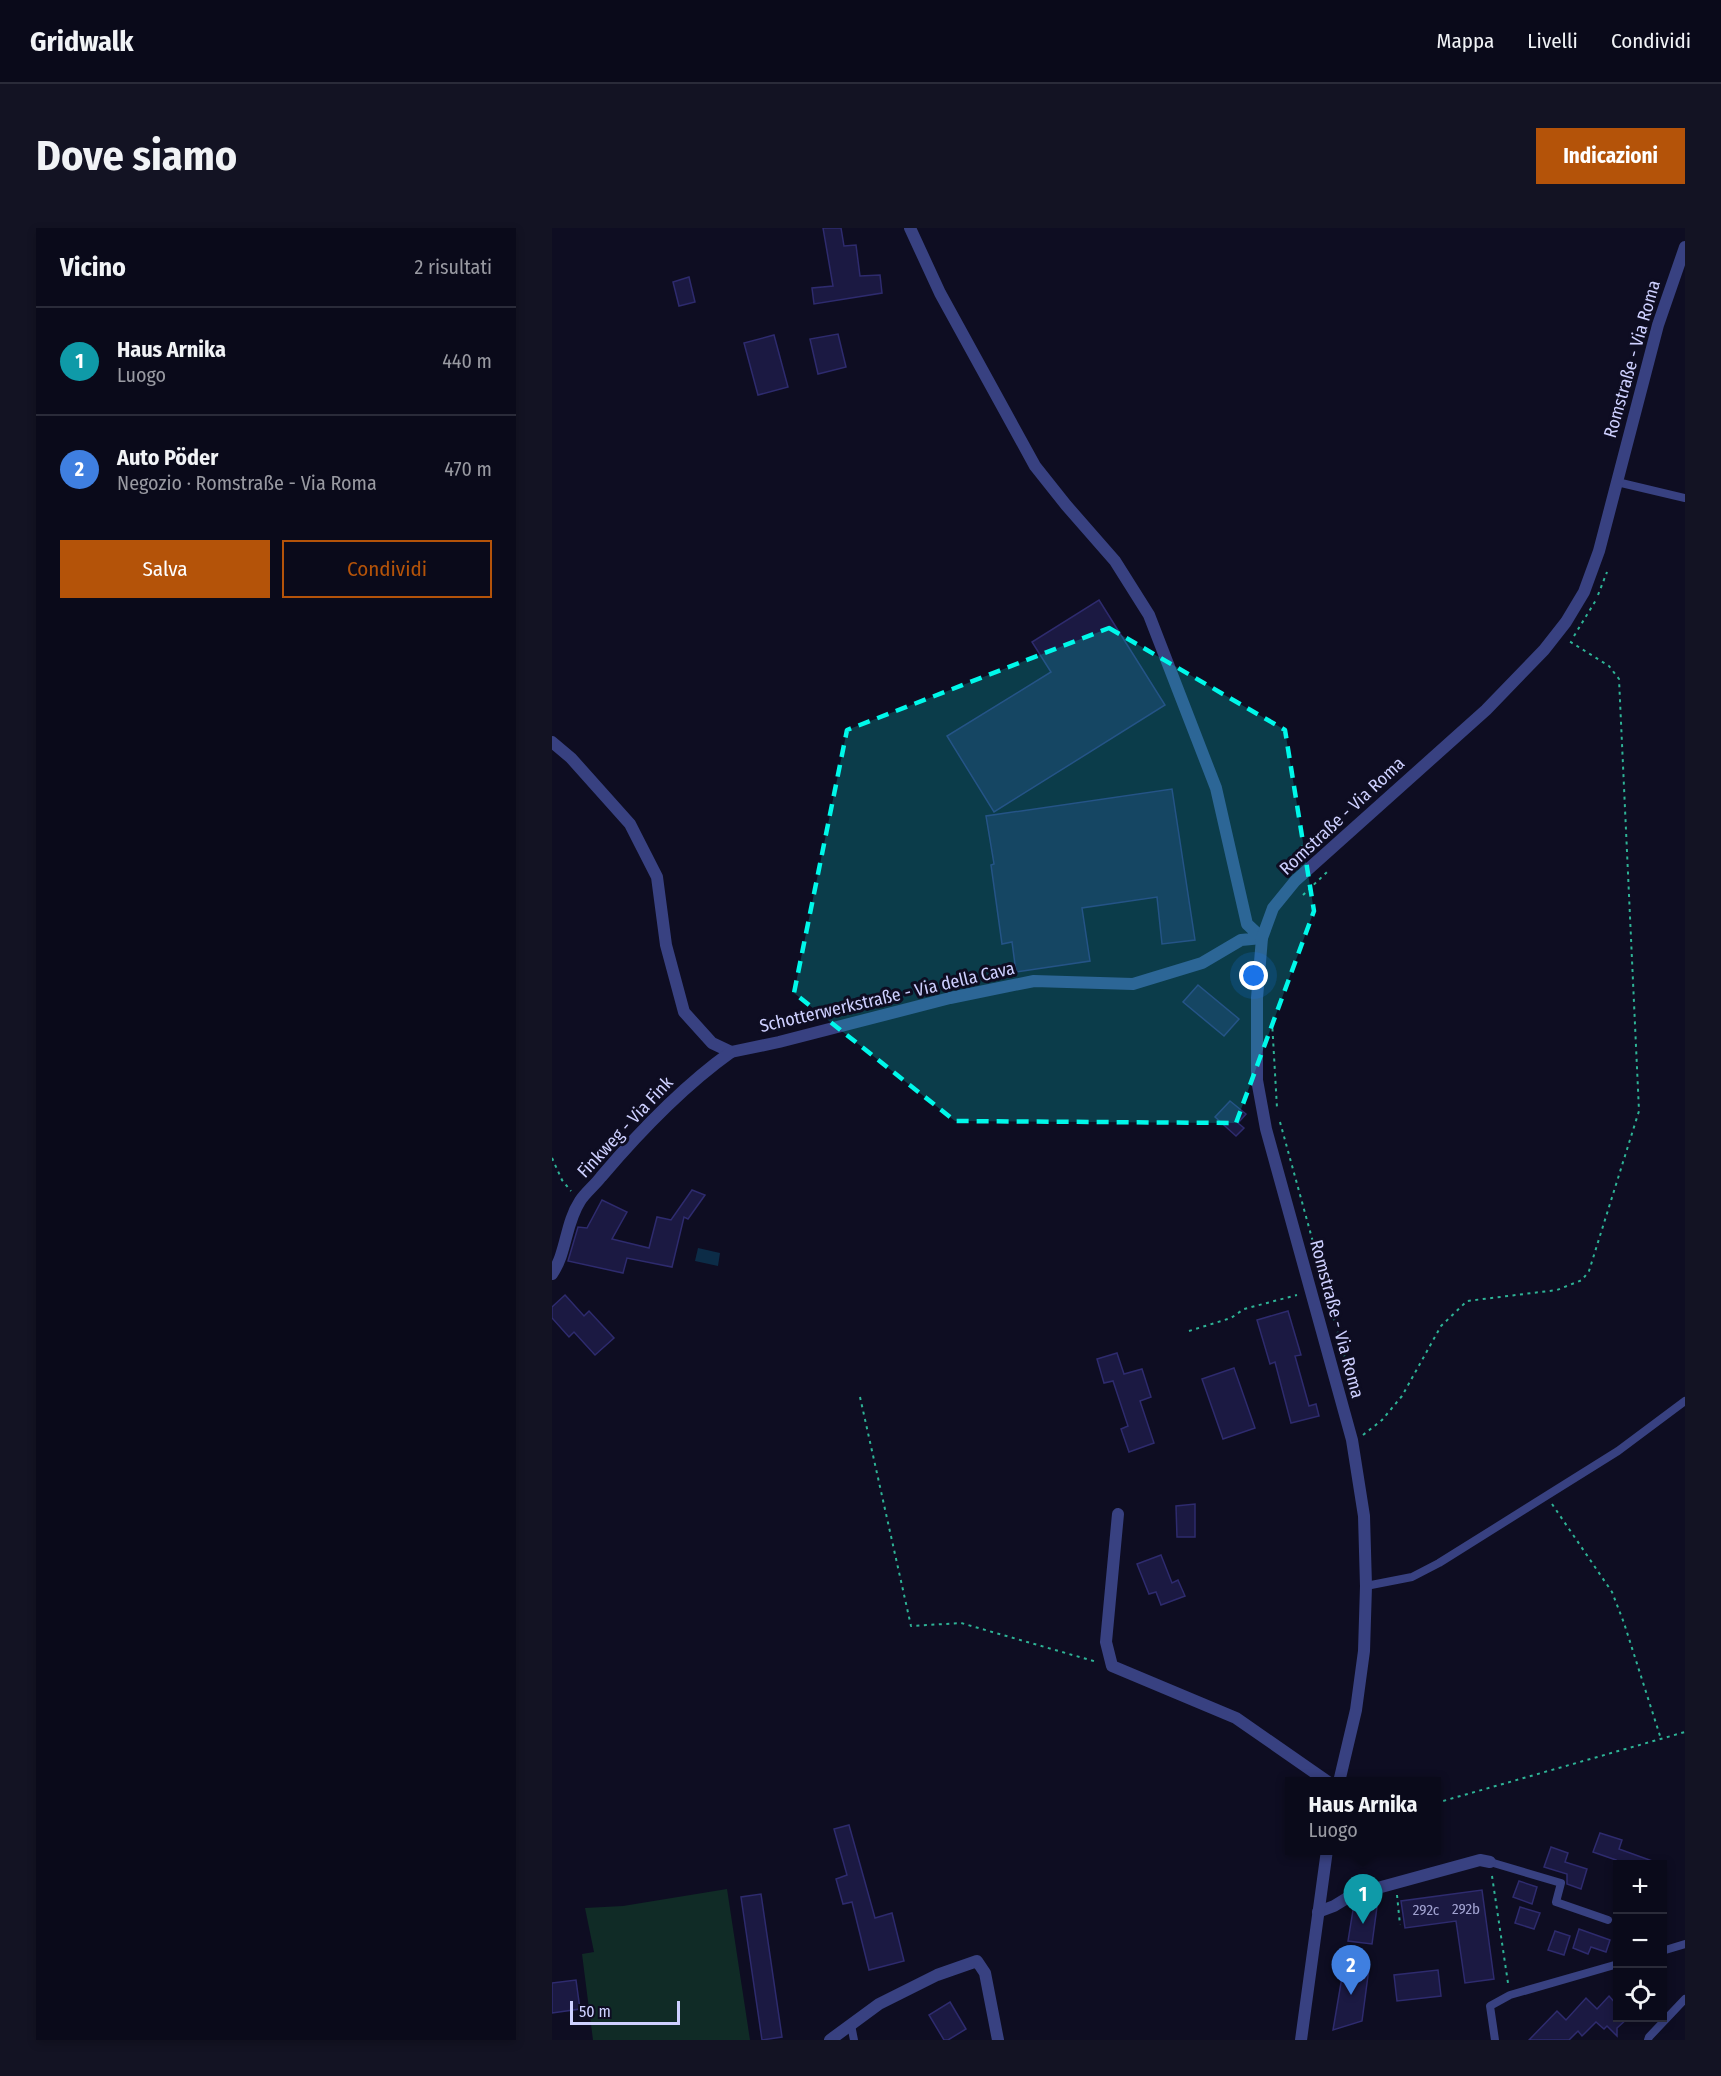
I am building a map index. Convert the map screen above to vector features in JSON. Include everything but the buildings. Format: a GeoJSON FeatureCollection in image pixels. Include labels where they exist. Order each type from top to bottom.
{"type":"FeatureCollection","features":[{"type":"Feature","properties":{"kind":"street"},"geometry":{"type":"LineString","coordinates":[[910,228],[940,293],[1035,466],[1066,506],[1115,561],[1149,615],[1215,788],[1248,924],[1262,938]]}},
{"type":"Feature","properties":{"kind":"street","name":"Romstraße - Via Roma"},"geometry":{"type":"LineString","coordinates":[[1340,1777],[1356,1710],[1364,1651],[1366,1586],[1364,1516],[1352,1440],[1266,1129],[1257,1080],[1257,998],[1262,938],[1273,908],[1295,880],[1486,710],[1544,650],[1566,622],[1584,592],[1599,551],[1658,325],[1685,248]]}},
{"type":"Feature","properties":{"kind":"street"},"geometry":{"type":"LineString","coordinates":[[552,742],[571,758],[630,824],[657,877],[666,945],[684,1012],[712,1043],[730,1052]]}},
{"type":"Feature","properties":{"kind":"street","name":"Schotterwerkstraße - Via della Cava"},"geometry":{"type":"LineString","coordinates":[[730,1052],[779,1042],[950,998],[1034,981],[1133,984],[1202,963],[1241,940],[1262,938]]}},
{"type":"Feature","properties":{"kind":"street","name":"Finkweg - Via Fink"},"geometry":{"type":"LineString","coordinates":[[552,1275],[560,1262],[570,1225],[580,1201],[626,1148],[684,1090],[730,1052]]}},
{"type":"Feature","properties":{"kind":"street"},"geometry":{"type":"LineString","coordinates":[[1118,1514],[1106,1642],[1112,1666],[1236,1718],[1321,1777]]}},
{"type":"Feature","properties":{"kind":"street"},"geometry":{"type":"LineString","coordinates":[[1301,2040],[1326,1855]]}},
{"type":"Feature","properties":{"kind":"street"},"geometry":{"type":"LineString","coordinates":[[1318,1912],[1352,1895],[1480,1860],[1490,1862]]}},
{"type":"Feature","properties":{"kind":"street"},"geometry":{"type":"LineString","coordinates":[[830,2040],[889,1999],[937,1975],[977,1961],[985,1973],[998,2040]]}},
{"type":"Feature","properties":{"kind":"lane"},"geometry":{"type":"LineString","coordinates":[[1617,482],[1685,498]]}},
{"type":"Feature","properties":{"kind":"lane"},"geometry":{"type":"LineString","coordinates":[[1366,1586],[1412,1577],[1439,1563],[1618,1450],[1685,1401]]}},
{"type":"Feature","properties":{"kind":"lane"},"geometry":{"type":"LineString","coordinates":[[1490,1862],[1561,1883],[1556,1902],[1608,1920]]}},
{"type":"Feature","properties":{"kind":"lane"},"geometry":{"type":"LineString","coordinates":[[1667,1949],[1685,1944]]}},
{"type":"Feature","properties":{"kind":"lane"},"geometry":{"type":"LineString","coordinates":[[1495,2040],[1490,2006],[1510,1995],[1613,1965]]}},
{"type":"Feature","properties":{"kind":"lane"},"geometry":{"type":"LineString","coordinates":[[1648,2040],[1648,2037],[1685,1999]]}},
{"type":"Feature","properties":{"kind":"lane"},"geometry":{"type":"LineString","coordinates":[[851,2025],[854,2040]]}},
{"type":"Feature","properties":{"kind":"path"},"geometry":{"type":"LineString","coordinates":[[1352,1440],[1365,1434],[1382,1420],[1402,1396],[1441,1326],[1467,1301],[1557,1290],[1582,1280],[1589,1270],[1639,1111],[1619,680],[1609,666],[1569,641],[1579,630],[1593,607],[1603,586],[1609,564]]}},
{"type":"Feature","properties":{"kind":"path"},"geometry":{"type":"LineString","coordinates":[[1302,895],[1335,865]]}},
{"type":"Feature","properties":{"kind":"path"},"geometry":{"type":"LineString","coordinates":[[1271,1012],[1277,1113],[1347,1369]]}},
{"type":"Feature","properties":{"kind":"path"},"geometry":{"type":"LineString","coordinates":[[552,1158],[562,1180],[580,1201]]}},
{"type":"Feature","properties":{"kind":"path"},"geometry":{"type":"LineString","coordinates":[[1189,1331],[1231,1318],[1244,1309],[1311,1292]]}},
{"type":"Feature","properties":{"kind":"path"},"geometry":{"type":"LineString","coordinates":[[860,1397],[911,1626],[961,1623],[1112,1666]]}},
{"type":"Feature","properties":{"kind":"path"},"geometry":{"type":"LineString","coordinates":[[1362,1423],[1366,1443]]}},
{"type":"Feature","properties":{"kind":"path"},"geometry":{"type":"LineString","coordinates":[[1546,1496],[1612,1592],[1661,1739]]}},
{"type":"Feature","properties":{"kind":"path"},"geometry":{"type":"LineString","coordinates":[[1441,1802],[1685,1732]]}},
{"type":"Feature","properties":{"kind":"path"},"geometry":{"type":"LineString","coordinates":[[1490,1862],[1510,1995]]}},
{"type":"Feature","properties":{"kind":"path"},"geometry":{"type":"LineString","coordinates":[[1395,1883],[1400,1925]]}},
{"type":"Feature","properties":{"kind":"highlighted area"},"geometry":{"type":"Polygon","coordinates":[[[1109,628],[1285,730],[1314,911],[1236,1123],[955,1121],[794,993],[847,730],[1109,628]]]}},
{"type":"Feature","properties":{"kind":"green space"},"geometry":{"type":"Polygon","coordinates":[[[727,1889],[750,2040],[593,2040],[582,1954],[594,1952],[585,1908],[623,1906],[727,1889]]]}},
{"type":"Feature","properties":{"kind":"water"},"geometry":{"type":"Polygon","coordinates":[[[698,1248],[720,1253],[718,1266],[695,1261],[698,1248]]]}},
{"type":"Feature","properties":{"kind":"place","name":"Haus Arnika"},"geometry":{"type":"Point","coordinates":[1363,1924]}},
{"type":"Feature","properties":{"kind":"place","name":"Auto Pöder"},"geometry":{"type":"Point","coordinates":[1351,1995]}}]}
